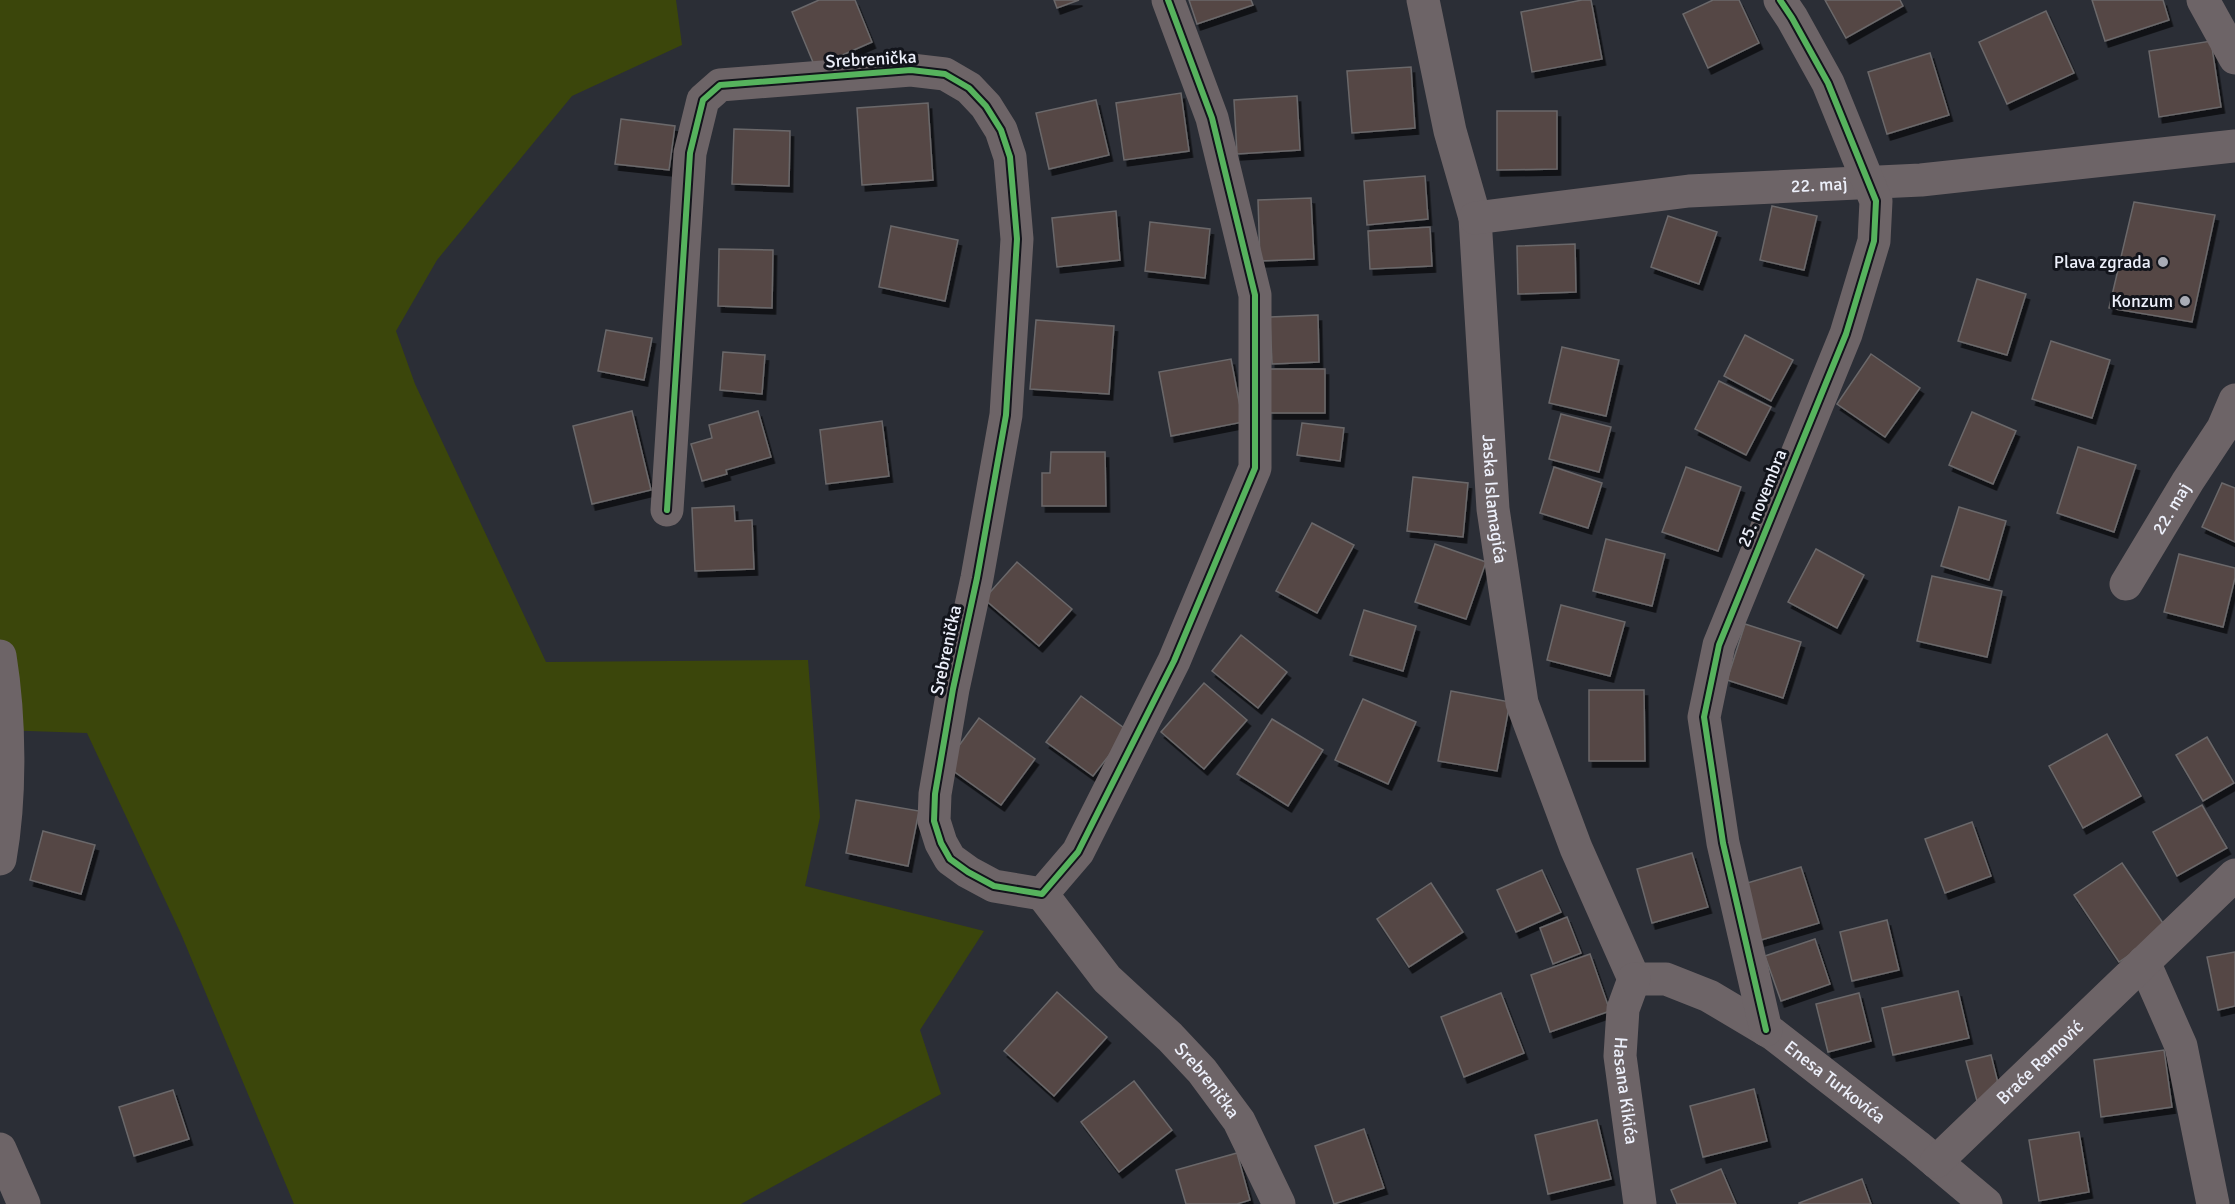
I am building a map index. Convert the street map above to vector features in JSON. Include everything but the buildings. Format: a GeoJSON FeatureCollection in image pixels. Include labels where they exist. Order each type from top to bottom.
{"type":"FeatureCollection","features":[{"type":"Feature","properties":{"kind":"street"},"geometry":{"type":"LineString","coordinates":[[1042,894],[1078,852],[1168,672],[1255,468],[1255,295],[1212,118],[1168,0]]}},
{"type":"Feature","properties":{"kind":"street","name":"Jaska Islamagića"},"geometry":{"type":"LineString","coordinates":[[1423,0],[1450,131],[1475,218],[1493,509],[1522,703],[1576,848],[1634,979]]}},
{"type":"Feature","properties":{"kind":"street","name":"25. novembra"},"geometry":{"type":"LineString","coordinates":[[1766,1030],[1723,843],[1704,717],[1719,645],[1846,334],[1874,241],[1876,201],[1828,83],[1780,0]]}},
{"type":"Feature","properties":{"kind":"street"},"geometry":{"type":"LineString","coordinates":[[2203,0],[2235,58]]}},
{"type":"Feature","properties":{"kind":"street","name":"Srebrenička"},"geometry":{"type":"LineString","coordinates":[[668,510],[690,153],[703,100],[720,85],[911,70],[945,74],[969,88],[986,106],[1000,130],[1010,157],[1017,239],[1006,415],[977,578],[953,689],[935,794],[934,821],[941,843],[950,859],[968,872],[994,886],[1042,894],[1107,979],[1170,1037],[1202,1071],[1239,1121],[1279,1204]]}},
{"type":"Feature","properties":{"kind":"street","name":"22. maj"},"geometry":{"type":"LineString","coordinates":[[1475,218],[1689,190],[1921,180],[2235,146]]}},
{"type":"Feature","properties":{"kind":"street","name":"22. maj"},"geometry":{"type":"LineString","coordinates":[[2126,584],[2223,428],[2235,400]]}},
{"type":"Feature","properties":{"kind":"street"},"geometry":{"type":"LineString","coordinates":[[0,656],[5,688],[7,784],[0,859]]}},
{"type":"Feature","properties":{"kind":"street","name":"Braće Ramović"},"geometry":{"type":"LineString","coordinates":[[1936,1162],[2235,875]]}},
{"type":"Feature","properties":{"kind":"street"},"geometry":{"type":"LineString","coordinates":[[2144,962],[2181,1046],[2213,1204]]}},
{"type":"Feature","properties":{"kind":"street","name":"Enesa Turkovića"},"geometry":{"type":"LineString","coordinates":[[1634,979],[1666,979],[1709,996],[1766,1030],[1936,1162],[1986,1204]]}},
{"type":"Feature","properties":{"kind":"street","name":"Hasana Kikića"},"geometry":{"type":"LineString","coordinates":[[1634,979],[1623,1009],[1620,1056],[1640,1204]]}},
{"type":"Feature","properties":{"kind":"street"},"geometry":{"type":"LineString","coordinates":[[0,1149],[24,1204]]}},
{"type":"Feature","properties":{"kind":"green space"},"geometry":{"type":"Polygon","coordinates":[[[0,0],[676,0],[682,45],[572,96],[437,260],[396,331],[415,384],[546,662],[808,660],[820,817],[805,886],[984,931],[920,1030],[941,1094],[741,1204],[294,1204],[181,934],[87,733],[0,730],[0,0]]]}},
{"type":"Feature","properties":{"kind":"cycle path"},"geometry":{"type":"LineString","coordinates":[[667,510],[690,153],[703,100],[720,85],[911,70],[945,74],[969,88],[986,106],[1001,130],[1010,157],[1017,239],[1006,415],[977,578],[953,689],[935,794],[934,821],[941,843],[950,859],[968,872],[994,886],[1042,894],[1078,852],[1174,661],[1255,468],[1255,295],[1212,118],[1168,0]]}},
{"type":"Feature","properties":{"kind":"cycle path"},"geometry":{"type":"LineString","coordinates":[[1766,1030],[1723,843],[1704,717],[1719,645],[1846,334],[1874,241],[1876,201],[1828,83],[1780,0]]}},
{"type":"Feature","properties":{"kind":"place","name":"Plava zgrada"},"geometry":{"type":"Point","coordinates":[2163,262]}},
{"type":"Feature","properties":{"kind":"place","name":"Konzum"},"geometry":{"type":"Point","coordinates":[2185,301]}}]}
